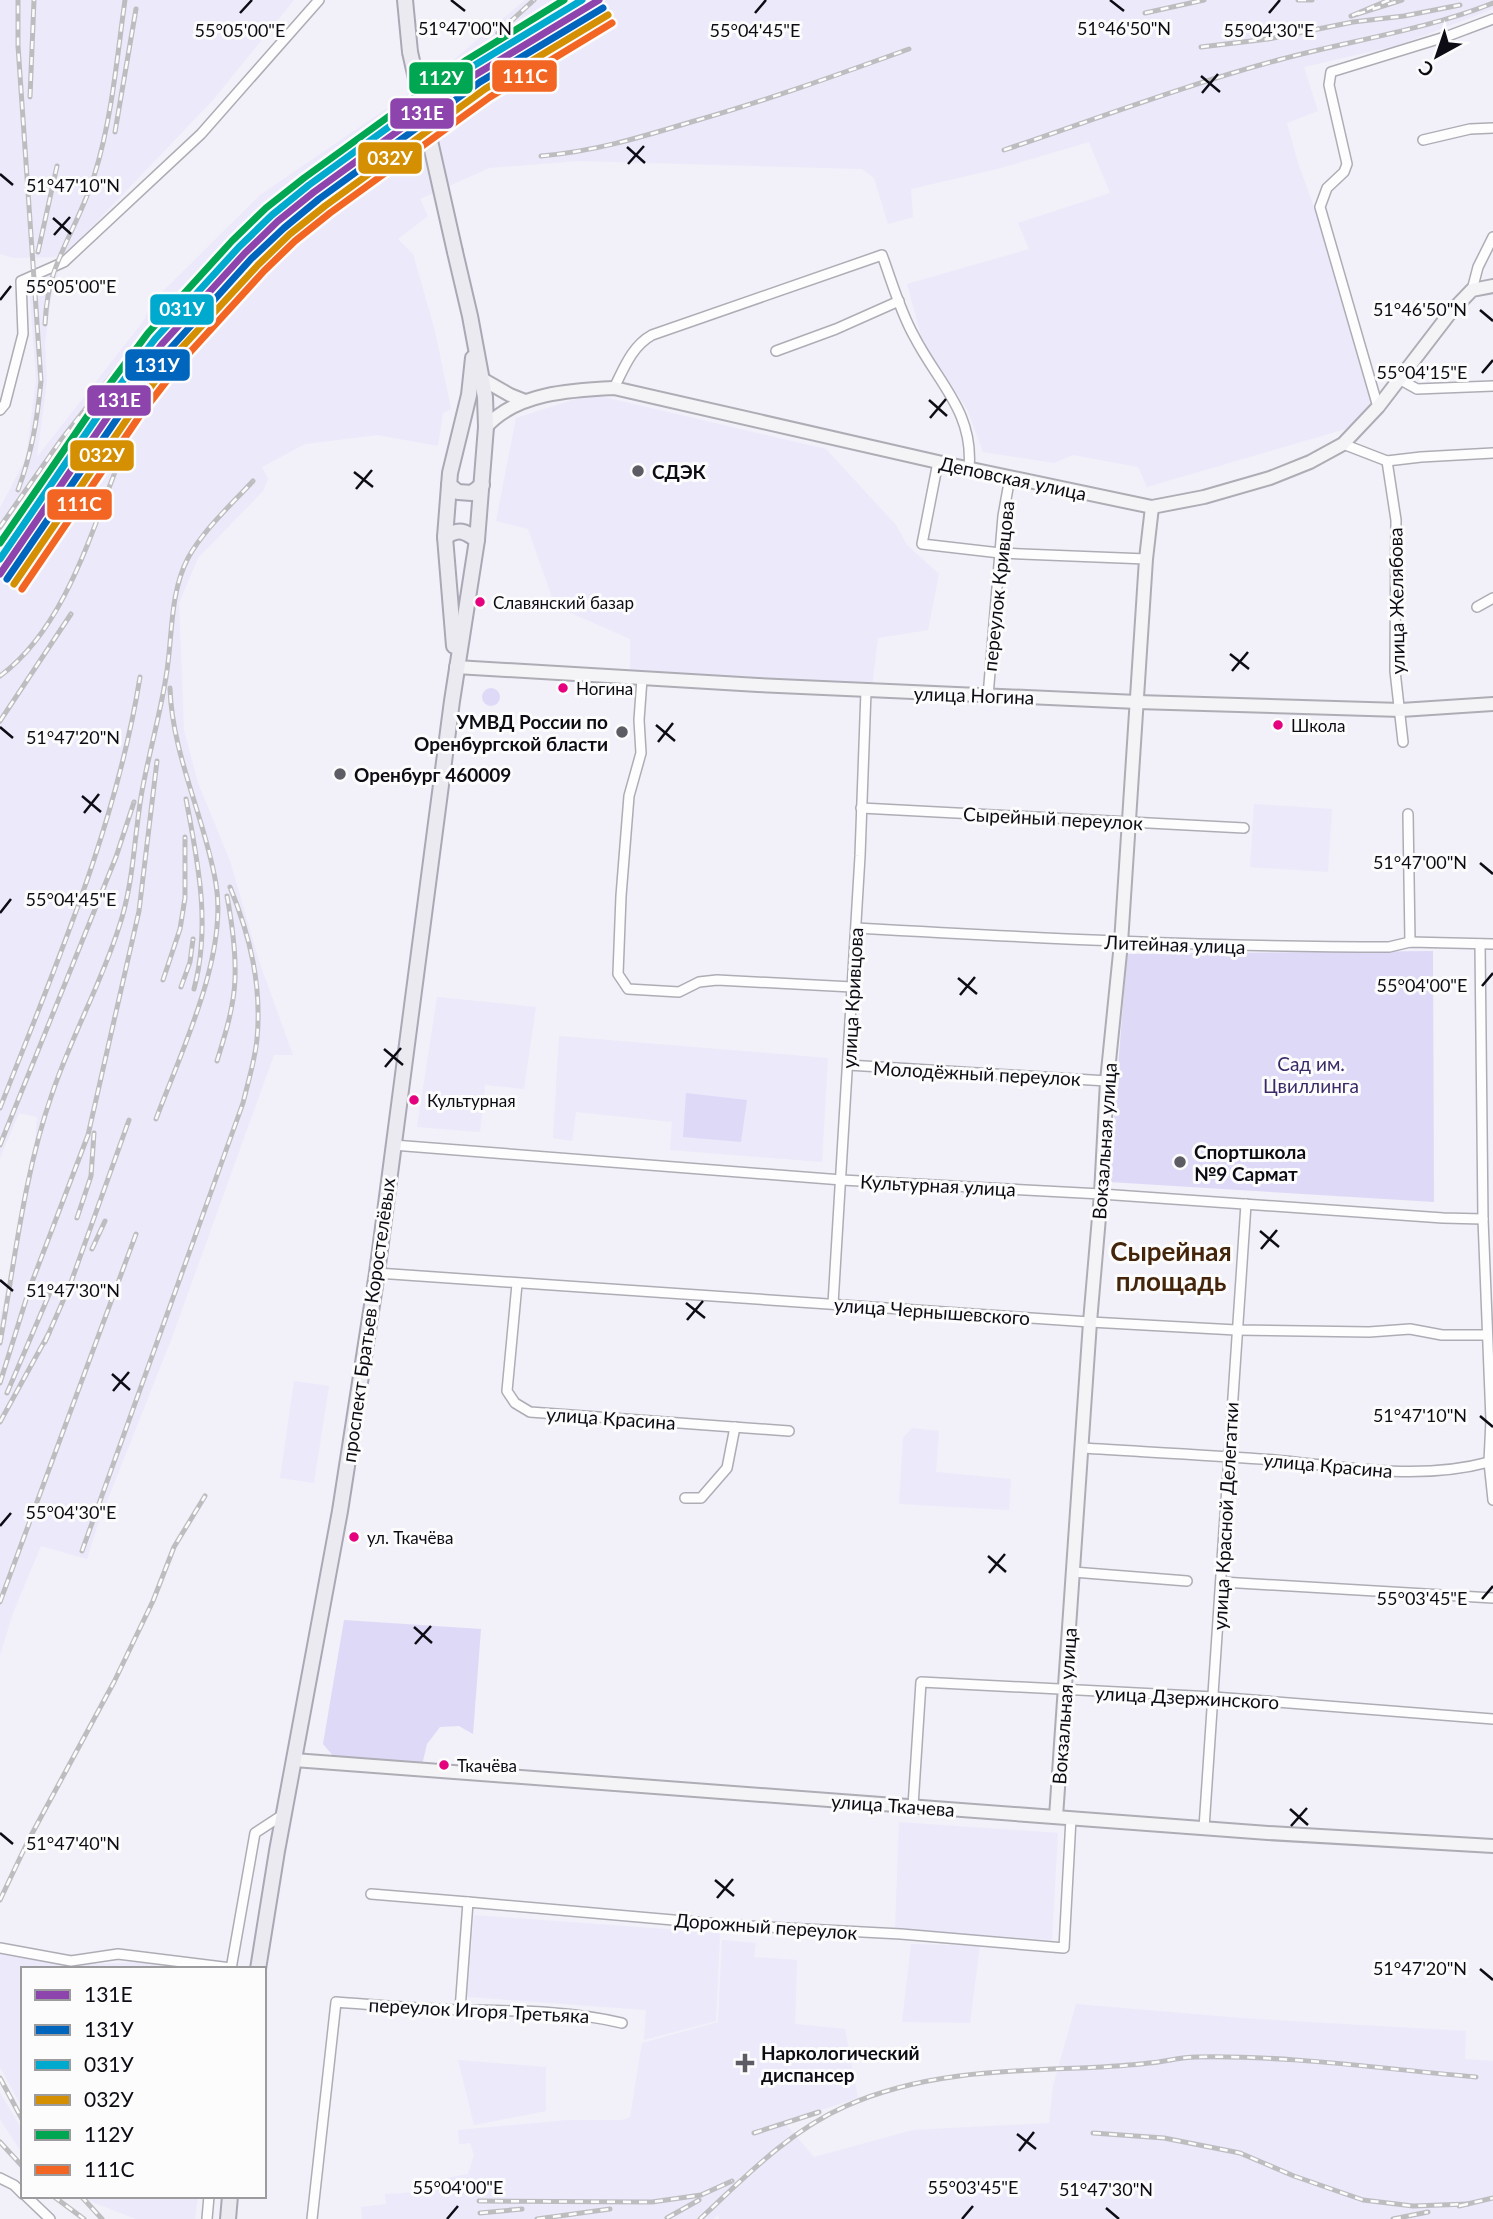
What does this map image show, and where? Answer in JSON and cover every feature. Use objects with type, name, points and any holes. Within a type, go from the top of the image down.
[{"type":"main road","name":"проспект Братьев Коростелёвых","points":[[258,1967],[338,1524],[377,1273],[456,667],[477,540],[482,485],[486,427],[482,379],[410,52],[405,0]]},
{"type":"main road","name":"проспект Братьев Коростелёвых","points":[[456,667],[445,537],[449,485],[469,395],[475,346]]},
{"type":"main road","points":[[449,485],[458,492],[471,493],[482,485]]},
{"type":"main road","points":[[445,537],[455,530],[467,532],[477,540]]},
{"type":"main road","points":[[228,2219],[230,2198]]},
{"type":"street","points":[[0,410],[5,404],[23,334],[21,281],[64,261],[201,134],[319,0]]},
{"type":"street","points":[[1378,407],[1320,207],[1327,188],[1344,172],[1347,164],[1329,85],[1331,72],[1448,36],[1493,19]]},
{"type":"street","points":[[1423,140],[1470,129],[1493,128]]},
{"type":"street","points":[[1493,237],[1478,267],[1472,290],[1493,286]]},
{"type":"street","points":[[614,388],[630,356],[641,341],[652,335],[882,255],[914,337],[937,372],[965,424],[971,450],[969,468]]},
{"type":"street","name":"Деповская улица","points":[[486,427],[505,410],[525,401],[588,389],[614,388],[938,462],[1152,507],[1204,497],[1270,478],[1310,462],[1343,444],[1378,407],[1450,313],[1472,290]]},
{"type":"street","points":[[776,351],[836,329],[899,300]]},
{"type":"street","points":[[482,379],[525,401]]},
{"type":"street","points":[[1399,379],[1418,389],[1493,386]]},
{"type":"street","points":[[1343,444],[1387,461],[1493,453]]},
{"type":"street","name":"улица Желябова","points":[[1387,461],[1396,520],[1395,671],[1403,742]]},
{"type":"street","points":[[938,462],[922,544],[1000,552],[1146,559]]},
{"type":"street","name":"переулок Кривцова","points":[[988,696],[1003,516],[1010,477]]},
{"type":"street","name":"Вокзальная улица","points":[[1056,1817],[1107,1081],[1121,943],[1146,559],[1152,507]]},
{"type":"street","points":[[1477,607],[1493,598]]},
{"type":"street","name":"улица Ногина","points":[[456,667],[866,691],[1136,702],[1401,710],[1493,704]]},
{"type":"street","points":[[642,679],[639,720],[641,753],[629,796],[621,896],[618,974],[628,989],[679,992],[699,982],[717,980],[852,987]]},
{"type":"street","name":"улица Кривцова","points":[[833,1304],[856,928],[866,691]]},
{"type":"street","name":"Сырейный переулок","points":[[861,808],[1244,828]]},
{"type":"street","points":[[1408,814],[1410,942]]},
{"type":"street","name":"Литейная улица","points":[[856,928],[1121,943],[1389,947],[1410,942],[1493,944]]},
{"type":"street","points":[[1480,944],[1483,1219],[1492,1420],[1489,1462],[1493,1500]]},
{"type":"street","name":"Молодёжный переулок","points":[[848,1066],[1107,1081]]},
{"type":"street","name":"Культурная улица","points":[[393,1145],[842,1180],[1483,1219]]},
{"type":"street","name":"улица Красной Делегатки","points":[[1204,1828],[1246,1204]]},
{"type":"street","name":"улица Чернышевского","points":[[377,1273],[1090,1322],[1236,1330],[1369,1332],[1410,1329],[1442,1335],[1487,1335]]},
{"type":"street","name":"улица Красина","points":[[517,1284],[507,1391],[515,1404],[530,1412],[789,1431]]},
{"type":"street","points":[[685,1498],[701,1498],[727,1468],[735,1427]]},
{"type":"street","name":"улица Красина","points":[[1082,1448],[1228,1456],[1398,1471],[1442,1472],[1489,1462]]},
{"type":"street","points":[[1073,1572],[1187,1581]]},
{"type":"street","points":[[1222,1582],[1493,1598]]},
{"type":"street","name":"улица Дзержинского","points":[[913,1806],[920,1682],[1213,1697],[1493,1719]]},
{"type":"street","name":"улица Ткачева","points":[[294,1760],[1204,1828],[1493,1846]]},
{"type":"street","points":[[231,1967],[255,1833],[284,1814]]},
{"type":"street","name":"Дорожный переулок","points":[[371,1894],[730,1925],[901,1934],[1064,1948],[1071,1818]]},
{"type":"street","points":[[460,2010],[468,1902]]},
{"type":"street","points":[[0,1948],[71,1961],[127,1954],[224,1967]]},
{"type":"street","name":"переулок Игоря Третьяка","points":[[312,2219],[336,2002],[460,2010],[556,2012],[622,2023]]},
{"type":"street","points":[[0,2178],[21,2192]]},
{"type":"street","points":[[27,2198],[50,2219]]},
{"type":"street","points":[[206,2219],[209,2198]]},
{"type":"shaded area","points":[[0,0],[294,0],[213,100],[63,257],[14,258],[0,254]]},
{"type":"shaded area","points":[[525,0],[1493,0],[1493,9],[1399,45],[1304,67],[1318,111],[1287,123],[1298,163],[1338,273],[1372,400],[1356,426],[1147,487],[1138,467],[1073,455],[1054,463],[983,452],[967,409],[923,343],[907,284],[1029,249],[1018,223],[1110,193],[1089,142],[1001,168],[911,189],[913,217],[888,224],[874,178],[862,169],[579,161],[489,168],[420,199],[428,216],[398,239],[413,254],[435,331],[451,409],[443,413],[438,446],[377,435],[305,444],[262,467],[268,479],[263,491],[198,558],[179,603],[184,731],[198,783],[230,861],[259,961],[293,1055],[274,1055],[171,1340],[98,1524],[87,1559],[41,1546],[13,1613],[0,1655],[0,1320],[35,1143],[37,1117],[19,1113],[0,1158],[0,508],[26,458],[36,381],[28,271],[60,265],[51,298],[45,344],[47,381],[37,457],[144,320],[151,303],[260,195],[433,77]]},
{"type":"shaded area","points":[[591,394],[826,449],[896,525],[907,545],[939,574],[928,630],[878,638],[872,687],[630,670],[630,639],[555,606],[528,529],[496,521],[516,418]]},
{"type":"shaded area","points":[[1254,804],[1332,809],[1328,872],[1250,867]]},
{"type":"shaded area","points":[[437,997],[536,1007],[524,1089],[485,1085],[480,1132],[417,1127]]},
{"type":"shaded area","points":[[559,1036],[828,1058],[822,1162],[670,1150],[672,1122],[576,1112],[572,1141],[553,1138]]},
{"type":"shaded area","points":[[294,1381],[329,1386],[314,1483],[280,1478]]},
{"type":"shaded area","points":[[912,1428],[939,1431],[936,1472],[1011,1479],[1009,1510],[899,1504],[903,1438]]},
{"type":"shaded area","points":[[899,1822],[1058,1833],[1052,1940],[895,1929]]},
{"type":"shaded area","points":[[474,1915],[720,1933],[716,2021],[644,2040],[646,2010],[467,1997]]},
{"type":"shaded area","points":[[722,1940],[756,1943],[754,1957],[797,1960],[795,2024],[845,2029],[858,2098],[784,2122],[814,2157],[913,2130],[1049,2123],[1053,2086],[1076,2004],[1241,2018],[1466,2031],[1465,2059],[1493,2061],[1493,2219],[719,2219],[718,2215],[713,2219],[362,2219],[361,2207],[386,2204],[385,2194],[418,2192],[418,2183],[468,2174],[474,2155],[470,2143],[459,2144],[458,2130],[568,2120],[622,2120],[630,2117],[642,2043],[718,2022]]},
{"type":"shaded area","points":[[911,1944],[980,1946],[970,2023],[902,2022]]},
{"type":"shaded area","points":[[0,1954],[73,1965],[141,1962],[167,1967],[21,1967],[21,2105],[0,2067]]},
{"type":"shaded area","points":[[458,2060],[546,2067],[546,2111],[474,2125]]},
{"type":"shaded area","points":[[0,2093],[21,2128],[21,2152],[0,2119]]},
{"type":"shaded area","points":[[86,2198],[198,2198],[195,2219],[136,2219]]},
{"type":"green space","points":[[491,688],[497,691],[500,697],[497,703],[491,706],[485,703],[482,697],[485,691]]},
{"type":"green space","name":"Сад им. Цвиллинга","points":[[1433,951],[1434,1202],[1109,1182],[1127,954]]},
{"type":"green space","points":[[686,1093],[747,1100],[741,1142],[683,1137]]},
{"type":"green space","points":[[344,1620],[481,1629],[473,1734],[459,1726],[440,1727],[427,1744],[422,1765],[335,1758],[323,1744]]},
{"type":"railway","points":[[18,0],[18,46],[41,381],[33,436],[18,490]]},
{"type":"railway","points":[[30,97],[34,0]]},
{"type":"railway","points":[[45,324],[54,272],[86,198],[101,152],[125,0]]},
{"type":"railway","points":[[498,33],[534,0]]},
{"type":"railway","points":[[0,527],[61,440],[112,375],[200,271],[240,232],[311,172],[480,52],[521,26],[571,0]]},
{"type":"railway","points":[[1145,13],[1204,0]]},
{"type":"railway","points":[[1298,0],[1312,0]]},
{"type":"railway","points":[[1389,0],[1351,16],[1402,0]]},
{"type":"railway","points":[[1004,150],[1247,69],[1415,28],[1493,3]]},
{"type":"railway","points":[[1201,47],[1268,39],[1460,5]]},
{"type":"railway","points":[[115,132],[136,9]]},
{"type":"railway","points":[[541,156],[599,147],[719,114],[909,49]]},
{"type":"railway","points":[[38,252],[57,166]]},
{"type":"railway","points":[[0,676],[25,653],[65,595],[132,430],[152,395],[190,340]]},
{"type":"railway","points":[[0,1343],[21,1217],[42,1124],[60,1073],[104,969],[124,910],[142,791],[166,677],[172,616],[182,572],[188,558],[210,527],[253,481]]},
{"type":"railway","points":[[0,721],[71,614]]},
{"type":"railway","points":[[0,1108],[82,896],[100,842],[116,788],[140,677]]},
{"type":"railway","points":[[156,1119],[200,1003],[215,942],[218,912],[211,859],[176,738],[170,688]]},
{"type":"railway","points":[[0,1383],[29,1290],[88,1135],[139,911],[157,761]]},
{"type":"railway","points":[[186,799],[201,894],[202,941],[194,989]]},
{"type":"railway","points":[[0,1145],[116,857],[134,802]]},
{"type":"railway","points":[[163,980],[180,929],[185,898],[185,837]]},
{"type":"railway","points":[[82,1551],[243,1103],[253,1063],[258,1019],[256,980],[249,942],[230,887]]},
{"type":"railway","points":[[217,1061],[231,1010],[235,979],[227,896]]},
{"type":"railway","points":[[181,987],[190,962],[193,939]]},
{"type":"railway","points":[[45,1342],[70,1285],[129,1120]]},
{"type":"railway","points":[[77,1218],[91,1176],[94,1133]]},
{"type":"railway","points":[[92,1249],[105,1221]]},
{"type":"railway","points":[[0,1602],[136,1234]]},
{"type":"railway","points":[[7,1393],[51,1290]]},
{"type":"railway","points":[[0,1422],[49,1333]]},
{"type":"railway","points":[[0,1900],[28,1841],[114,1682],[153,1601],[174,1547],[205,1496]]},
{"type":"railway","points":[[700,2219],[768,2156],[805,2128],[825,2116],[874,2095],[931,2080],[990,2073],[1123,2066],[1196,2057],[1301,2060],[1476,2077]]},
{"type":"railway","points":[[0,2078],[21,2117]]},
{"type":"railway","points":[[754,2133],[819,2112]]},
{"type":"railway","points":[[1093,2133],[1164,2138],[1240,2153],[1294,2176],[1363,2200],[1413,2206],[1468,2204]]},
{"type":"railway","points":[[0,2142],[21,2165]]},
{"type":"railway","points":[[479,2201],[652,2202],[701,2195],[732,2181]]},
{"type":"railway","points":[[56,2198],[84,2219]]},
{"type":"railway","points":[[83,2198],[102,2219]]},
{"type":"railway","points":[[1459,2206],[1493,2198]]},
{"type":"railway","points":[[667,2218],[699,2200]]},
{"type":"railway","points":[[480,2213],[522,2209]]},
{"type":"railway","points":[[537,2219],[610,2209]]},
{"type":"railway","points":[[1393,2219],[1428,2212]]},
{"type":"transit line","name":"112У","points":[[0,543],[148,333],[266,208],[465,61],[564,0]]},
{"type":"transit line","name":"031У","points":[[0,559],[113,394],[155,339],[272,215],[470,68],[582,0]]},
{"type":"transit line","name":"131Е","points":[[0,574],[120,399],[162,344],[278,221],[475,75],[599,0]]},
{"type":"transit line","name":"131У","points":[[7,579],[127,404],[169,350],[251,259],[319,199],[480,82],[603,8]]},
{"type":"transit line","name":"032У","points":[[14,584],[134,409],[175,355],[290,234],[485,89],[608,15]]},
{"type":"transit line","name":"111С","points":[[22,589],[141,414],[182,361],[295,241],[490,97],[612,23]]},
{"type":"place","name":"СДЭК","points":[[638,471]]},
{"type":"place","name":"Славянский базар","points":[[480,602]]},
{"type":"place","name":"Ногина","points":[[563,688]]},
{"type":"place","name":"Школа","points":[[1278,725]]},
{"type":"place","name":"УМВД России по Оренбургской бласти","points":[[622,732]]},
{"type":"place","name":"Оренбург 460009","points":[[340,774]]},
{"type":"place","name":"Культурная","points":[[414,1100]]},
{"type":"place","name":"Спортшкола №9 Сармат","points":[[1180,1162]]},
{"type":"place","name":"ул. Ткачёва","points":[[354,1537]]},
{"type":"place","name":"Ткачёва","points":[[444,1765]]},
{"type":"place","name":"Наркологический диспансер","points":[[745,2063]]},
{"type":"district","name":"Сырейная площадь","points":[[1171,1266]]}]
